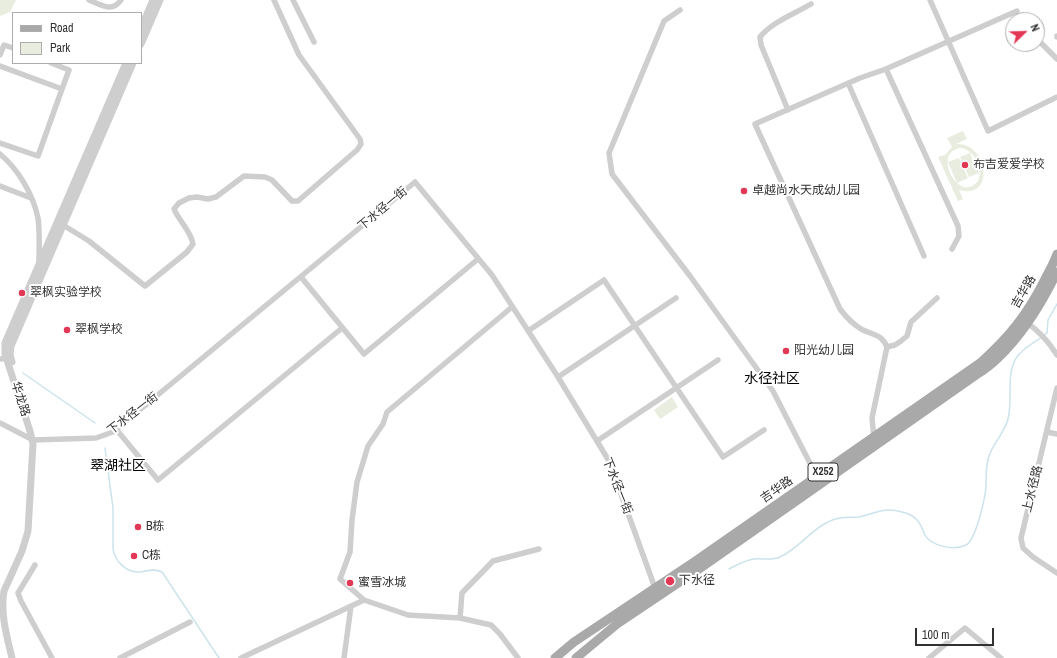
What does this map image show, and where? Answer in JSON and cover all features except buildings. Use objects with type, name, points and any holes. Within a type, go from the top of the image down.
[{"type":"main road","name":"吉华路","points":[[1028,323],[1036,298],[1057,254]]},
{"type":"main road","name":"吉华路","points":[[576,658],[617,624],[702,567],[980,363],[1028,323],[1051,285],[1057,272]]},
{"type":"main road","name":"吉华路","points":[[555,658],[574,642],[817,477],[874,442]]},
{"type":"street","points":[[90,0],[109,8],[117,5],[121,0]]},
{"type":"street","points":[[142,26],[153,0]]},
{"type":"street","points":[[142,42],[160,0]]},
{"type":"street","points":[[62,225],[89,241],[145,286],[188,252],[193,244],[192,237],[174,209],[179,202],[189,198],[197,197],[208,199],[216,197],[244,176],[265,177],[272,180],[292,201],[298,201],[357,150],[361,144],[360,138],[299,55],[274,0]]},
{"type":"street","points":[[293,0],[314,42]]},
{"type":"street","points":[[930,0],[988,131],[1057,96]]},
{"type":"street","points":[[788,110],[761,45],[760,37],[773,26],[811,4]]},
{"type":"street","points":[[680,10],[664,22],[609,153],[612,174],[690,276],[773,391],[817,477]]},
{"type":"street","points":[[874,442],[872,418],[887,347],[882,338],[862,330],[845,316],[840,309],[755,124],[848,83],[886,69],[1017,11]]},
{"type":"street","points":[[0,55],[4,45],[12,48]]},
{"type":"street","points":[[1045,47],[1057,59]]},
{"type":"street","points":[[0,142],[38,156],[69,70],[54,64]]},
{"type":"street","name":"华龙路","points":[[16,658],[7,614],[7,599],[26,553],[31,533],[38,450],[6,359],[4,350],[5,343],[126,64]]},
{"type":"street","name":"华龙路","points":[[6,359],[62,225],[133,64]]},
{"type":"street","points":[[0,66],[62,89]]},
{"type":"street","points":[[886,69],[958,226],[959,236],[952,249]]},
{"type":"street","points":[[848,83],[924,256]]},
{"type":"street","points":[[0,154],[15,170],[26,187],[38,218],[40,278]]},
{"type":"street","name":"下水径一街","points":[[0,423],[35,440],[96,438],[105,436],[116,429],[415,182],[492,275],[558,377],[609,461],[655,588]]},
{"type":"street","points":[[0,186],[31,198]]},
{"type":"street","points":[[300,277],[364,354],[478,259]]},
{"type":"street","points":[[528,331],[604,280],[723,457],[764,430]]},
{"type":"street","points":[[558,377],[676,298]]},
{"type":"street","points":[[887,347],[895,345],[907,336],[911,322],[937,298]]},
{"type":"street","points":[[512,307],[387,412],[384,424],[368,446],[358,482],[352,520],[350,552],[340,579],[364,600],[408,614],[460,618],[491,625],[500,634],[518,658]]},
{"type":"street","points":[[1028,323],[1051,346],[1057,355]]},
{"type":"street","points":[[116,429],[158,480],[342,328]]},
{"type":"street","points":[[1051,346],[1057,343]]},
{"type":"street","points":[[597,441],[718,360]]},
{"type":"street","name":"上水径路","points":[[1057,388],[1021,538],[1023,548],[1033,557],[1057,573]]},
{"type":"street","points":[[1047,432],[1057,434]]},
{"type":"street","name":"华龙路","points":[[12,658],[4,624],[2,598],[22,551],[28,531],[33,450],[35,440]]},
{"type":"street","points":[[460,618],[462,593],[493,561],[539,550]]},
{"type":"street","points":[[35,565],[18,593],[21,602],[52,658]]},
{"type":"street","points":[[241,658],[364,600]]},
{"type":"street","points":[[344,658],[351,606]]},
{"type":"street","points":[[120,658],[190,622]]},
{"type":"street","points":[[929,658],[965,628],[1001,658]]},
{"type":"green space","points":[[0,0],[16,0],[10,12],[0,16]]},
{"type":"green space","points":[[963,131],[967,139],[956,144],[967,146],[975,151],[981,160],[983,170],[983,179],[979,187],[971,191],[959,190],[963,199],[958,201],[938,157],[945,155],[952,147],[947,138]],"holes":[[[960,148],[970,152],[976,160],[980,171],[978,181],[971,187],[964,187],[957,182],[951,175],[948,167],[948,159],[952,152]]]},
{"type":"green space","points":[[970,153],[979,173],[969,177],[960,157]]},
{"type":"green space","points":[[959,158],[968,178],[957,183],[948,162]]},
{"type":"green space","points":[[672,397],[678,407],[660,419],[654,410]]},
{"type":"waterway","points":[[729,569],[751,560],[774,559],[780,557],[786,554],[821,526],[831,521],[840,518],[862,516],[884,510],[899,511],[914,517],[919,522],[928,539],[937,545],[955,548],[961,547],[970,542],[984,500],[988,458],[1008,419],[1012,367],[1021,352],[1047,333],[1048,320],[1057,304]]},
{"type":"waterway","points":[[23,373],[95,423]]},
{"type":"waterway","points":[[105,448],[113,508],[113,549],[116,558],[130,571],[140,572],[154,570],[162,572],[219,658]]},
{"type":"place","name":"布吉爱爱学校","points":[[965,165]]},
{"type":"place","name":"卓越尚水天成幼儿园","points":[[744,191]]},
{"type":"place","name":"翠枫实验学校","points":[[22,293]]},
{"type":"place","name":"翠枫学校","points":[[67,330]]},
{"type":"place","name":"阳光幼儿园","points":[[786,351]]},
{"type":"place","name":"B栋","points":[[138,527]]},
{"type":"place","name":"C栋","points":[[134,556]]},
{"type":"place","name":"下水径","points":[[670,581]]},
{"type":"place","name":"蜜雪冰城","points":[[350,583]]},
{"type":"district","name":"水径社区","points":[[772,379]]},
{"type":"district","name":"翠湖社区","points":[[118,466]]}]
